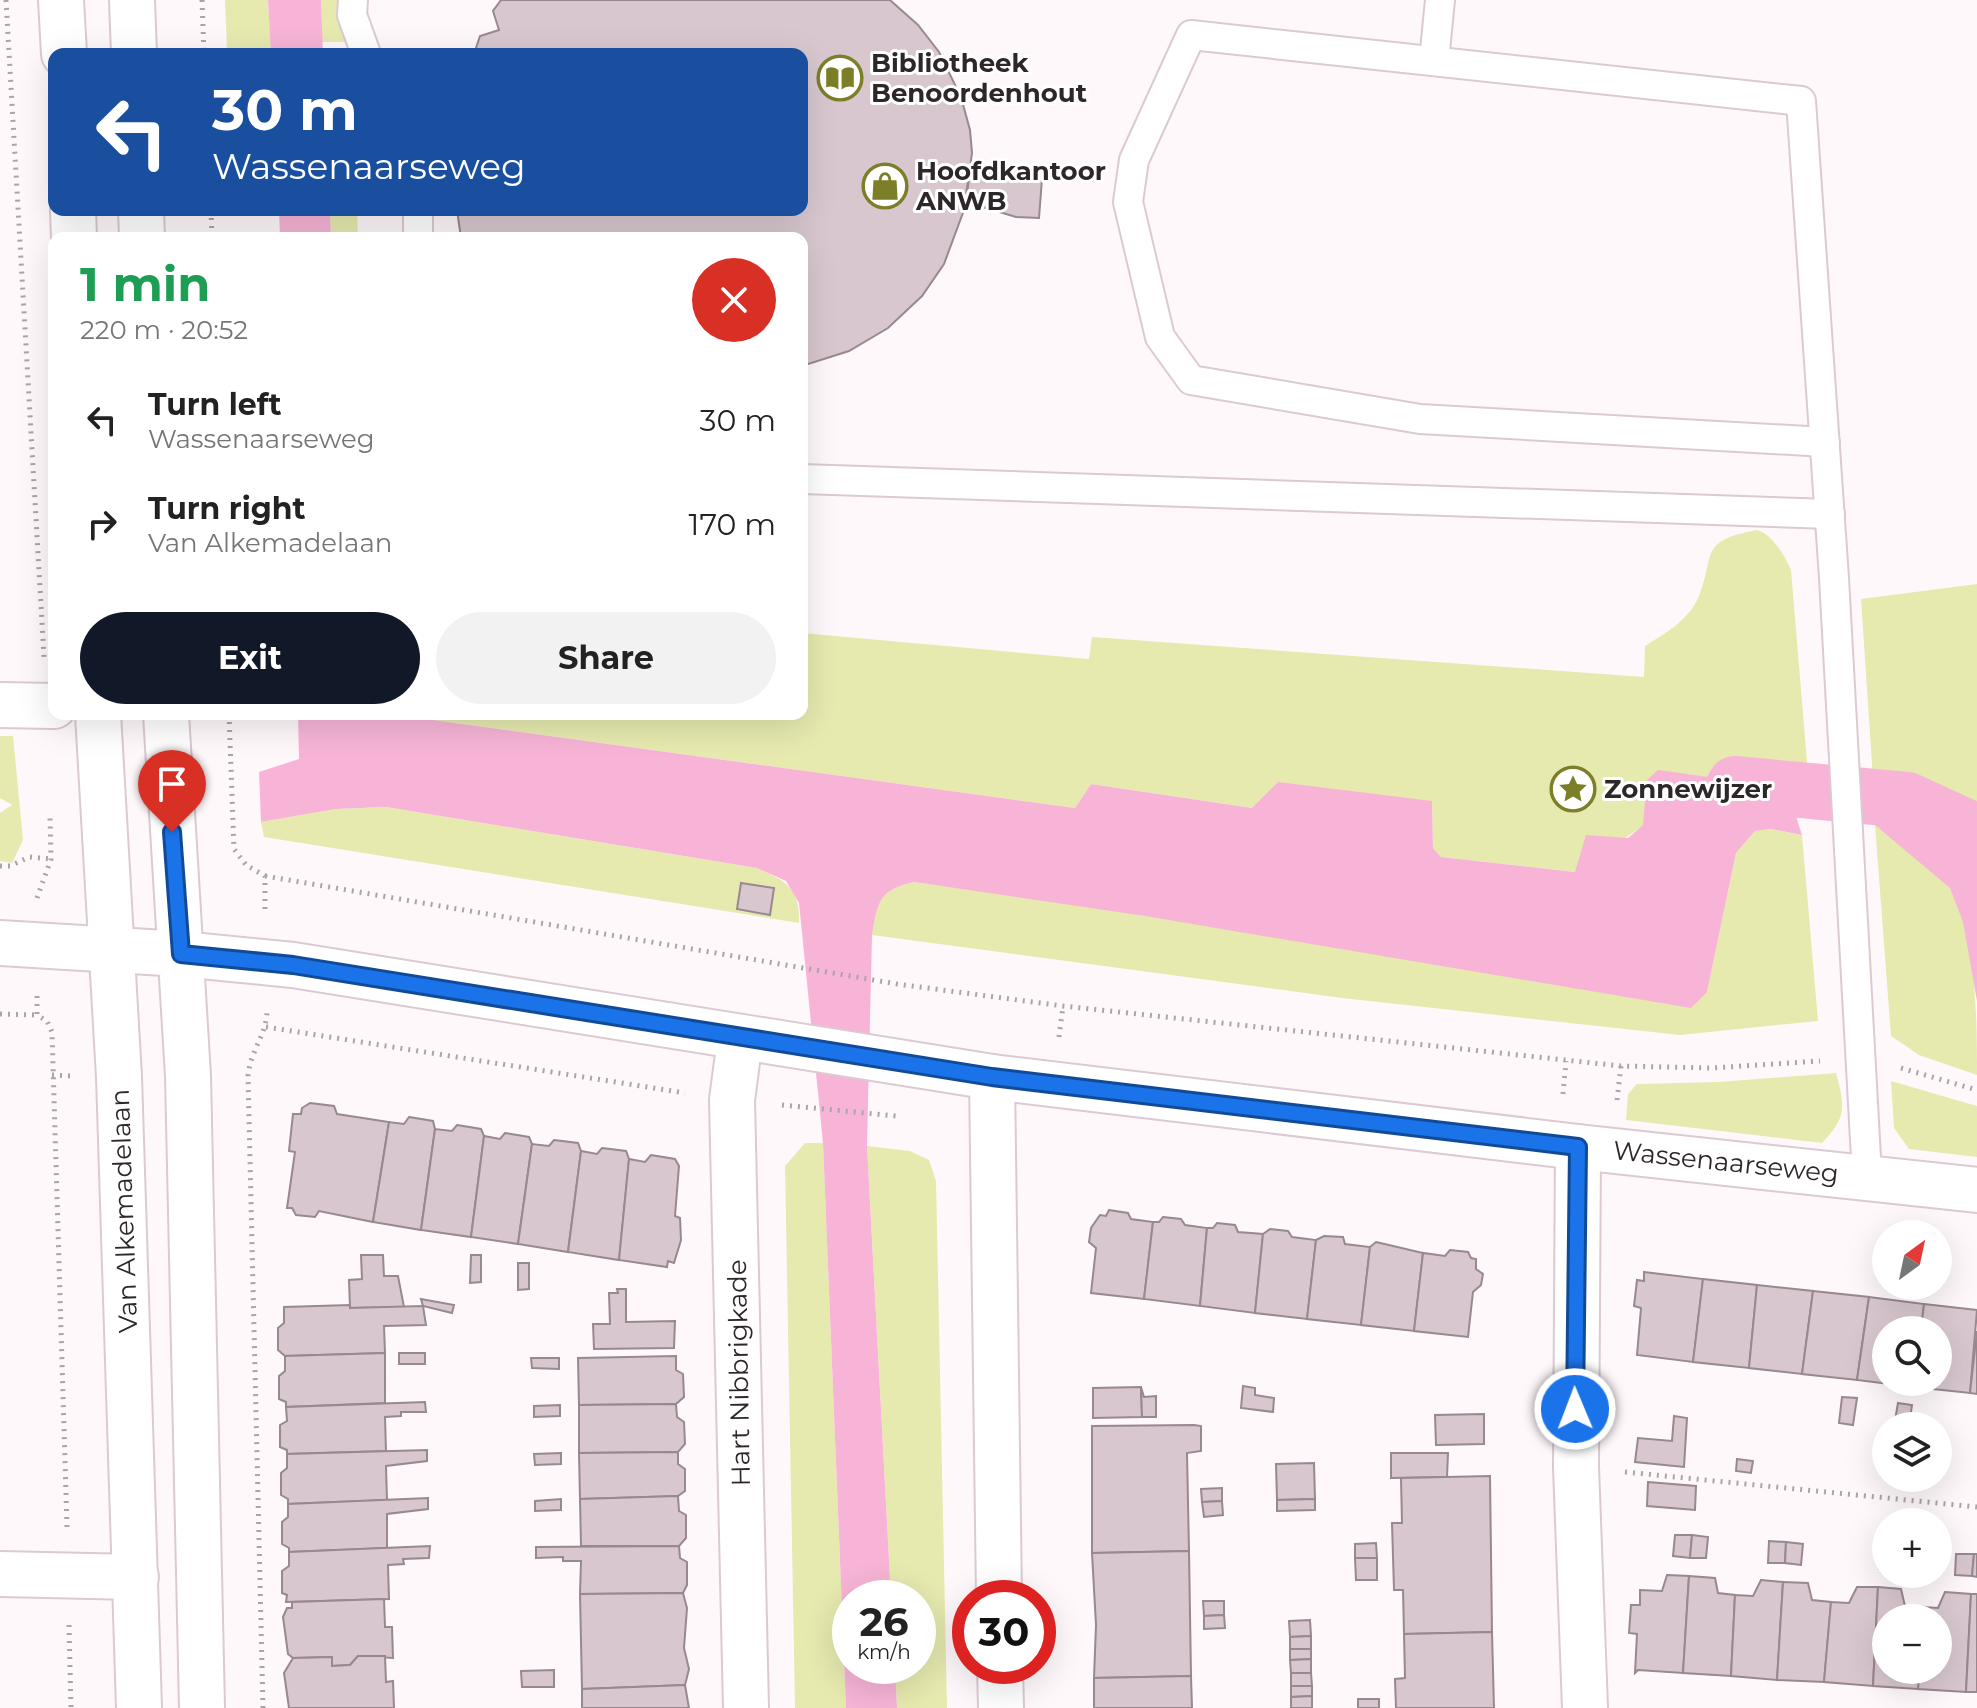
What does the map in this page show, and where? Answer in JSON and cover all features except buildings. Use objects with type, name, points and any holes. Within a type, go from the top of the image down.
[{"type":"street","points":[[61,0],[64,48]]},
{"type":"street","points":[[132,0],[134,48]]},
{"type":"street","points":[[0,705],[48,706]]},
{"type":"street","name":"Van Alkemadelaan","points":[[98,720],[119,1077],[139,1708]]},
{"type":"street","points":[[166,720],[181,954],[197,1343],[202,1708]]},
{"type":"street","name":"Wassenaarseweg","points":[[17,944],[266,961],[992,1077],[1578,1147],[1977,1190]]},
{"type":"street","name":"Hart Nibbrigkade","points":[[740,1039],[732,1100],[746,1708]]},
{"type":"street","points":[[992,1077],[999,1580]]},
{"type":"street","points":[[1578,1147],[1576,1467],[1585,1708]]},
{"type":"street","points":[[0,1574],[136,1577]]},
{"type":"street","points":[[1000,1684],[1001,1708]]},
{"type":"lane","points":[[353,0],[352,15],[364,48]]},
{"type":"lane","points":[[1434,61],[1440,0]]},
{"type":"lane","points":[[1825,442],[1420,419],[1191,380],[1160,337],[1128,202],[1134,160],[1191,35],[1801,101],[1825,442],[1830,514],[1867,1176]]},
{"type":"lane","points":[[808,479],[1830,514]]},
{"type":"path","points":[[6,0],[48,674]]},
{"type":"path","points":[[202,0],[204,48]]},
{"type":"path","points":[[229,720],[234,849],[246,865],[265,876],[764,963],[1063,1006],[1621,1066],[1712,1068],[1797,1061],[1862,1062],[1917,1071],[1977,1090]]},
{"type":"path","points":[[37,1015],[17,944],[51,859],[50,813]]},
{"type":"path","points":[[0,866],[10,866],[29,857],[51,859]]},
{"type":"path","points":[[263,1708],[248,1076],[250,1057],[266,1027],[265,876]]},
{"type":"path","points":[[0,1014],[37,1015],[47,1021],[52,1032],[71,1708]]},
{"type":"path","points":[[266,1027],[732,1100],[885,1115]]},
{"type":"path","points":[[1576,1467],[1977,1507]]},
{"type":"green space","points":[[225,0],[268,0],[271,48],[227,48]]},
{"type":"green space","points":[[321,0],[348,0],[348,42],[322,42]]},
{"type":"green space","points":[[330,216],[357,216],[358,232],[331,232]]},
{"type":"green space","points":[[1757,530],[1763,532],[1782,552],[1791,570],[1808,773],[1787,788],[1658,771],[1647,780],[1644,825],[1576,872],[1441,857],[1433,848],[1432,802],[1252,808],[1091,784],[1075,808],[433,720],[808,720],[808,634],[1089,659],[1092,637],[1644,677],[1645,646],[1676,625],[1695,605],[1712,551],[1717,544],[1738,534]]},
{"type":"green space","points":[[1977,584],[1977,805],[1874,794],[1861,599]]},
{"type":"green space","points":[[0,736],[13,736],[23,840],[12,863],[0,861],[0,813],[12,805],[0,798]]},
{"type":"green space","points":[[386,807],[757,868],[789,887],[797,901],[799,923],[264,837],[261,822],[336,809]]},
{"type":"green space","points":[[1875,825],[1944,881],[1959,906],[1966,927],[1974,978],[1977,1075],[1919,1055],[1891,1036]]},
{"type":"green space","points":[[1771,829],[1802,835],[1818,1021],[1680,1035],[1342,998],[872,935],[882,899],[894,889],[914,882],[1707,992],[1736,853],[1755,831]]},
{"type":"green space","points":[[1836,1073],[1842,1111],[1836,1126],[1822,1143],[1626,1120],[1628,1094],[1637,1084],[1719,1082]]},
{"type":"green space","points":[[1891,1081],[1977,1106],[1977,1157],[1909,1149],[1894,1128]]},
{"type":"green space","points":[[805,1143],[823,1143],[841,1580],[832,1580],[832,1684],[845,1684],[846,1708],[795,1708],[785,1166]]},
{"type":"green space","points":[[867,1146],[910,1151],[929,1160],[936,1181],[947,1708],[897,1708],[896,1684],[936,1684],[936,1580],[890,1580]]},
{"type":"shaded area","points":[[268,0],[321,0],[323,48],[271,48]]},
{"type":"shaded area","points":[[279,216],[330,216],[331,232],[280,232]]},
{"type":"shaded area","points":[[298,720],[433,720],[1075,808],[1091,784],[1252,808],[1278,782],[1432,801],[1433,848],[1441,857],[1575,872],[1586,835],[1628,838],[1643,825],[1647,780],[1658,770],[1787,788],[1802,835],[1771,829],[1755,831],[1736,853],[1707,992],[1691,1008],[1145,916],[914,882],[887,893],[879,905],[872,935],[867,1146],[890,1580],[841,1580],[823,1143],[799,903],[786,881],[757,868],[386,807],[336,809],[261,822],[259,772],[299,759]]},
{"type":"shaded area","points":[[1874,794],[1977,805],[1977,1001],[1963,922],[1950,888],[1875,825]]},
{"type":"shaded area","points":[[845,1684],[896,1684],[897,1708],[846,1708]]},
{"type":"waterway","points":[[1724,806],[1735,784],[1907,800],[1977,832]]},
{"type":"place","name":"Bibliotheek Benoordenhout","points":[[840,78]]},
{"type":"place","name":"Hoofdkantoor ANWB","points":[[885,186]]},
{"type":"place","name":"Zonnewijzer","points":[[1573,789]]},
{"type":"route","points":[[172,832],[181,954],[293,965],[992,1077],[1578,1147],[1575,1409]]}]
